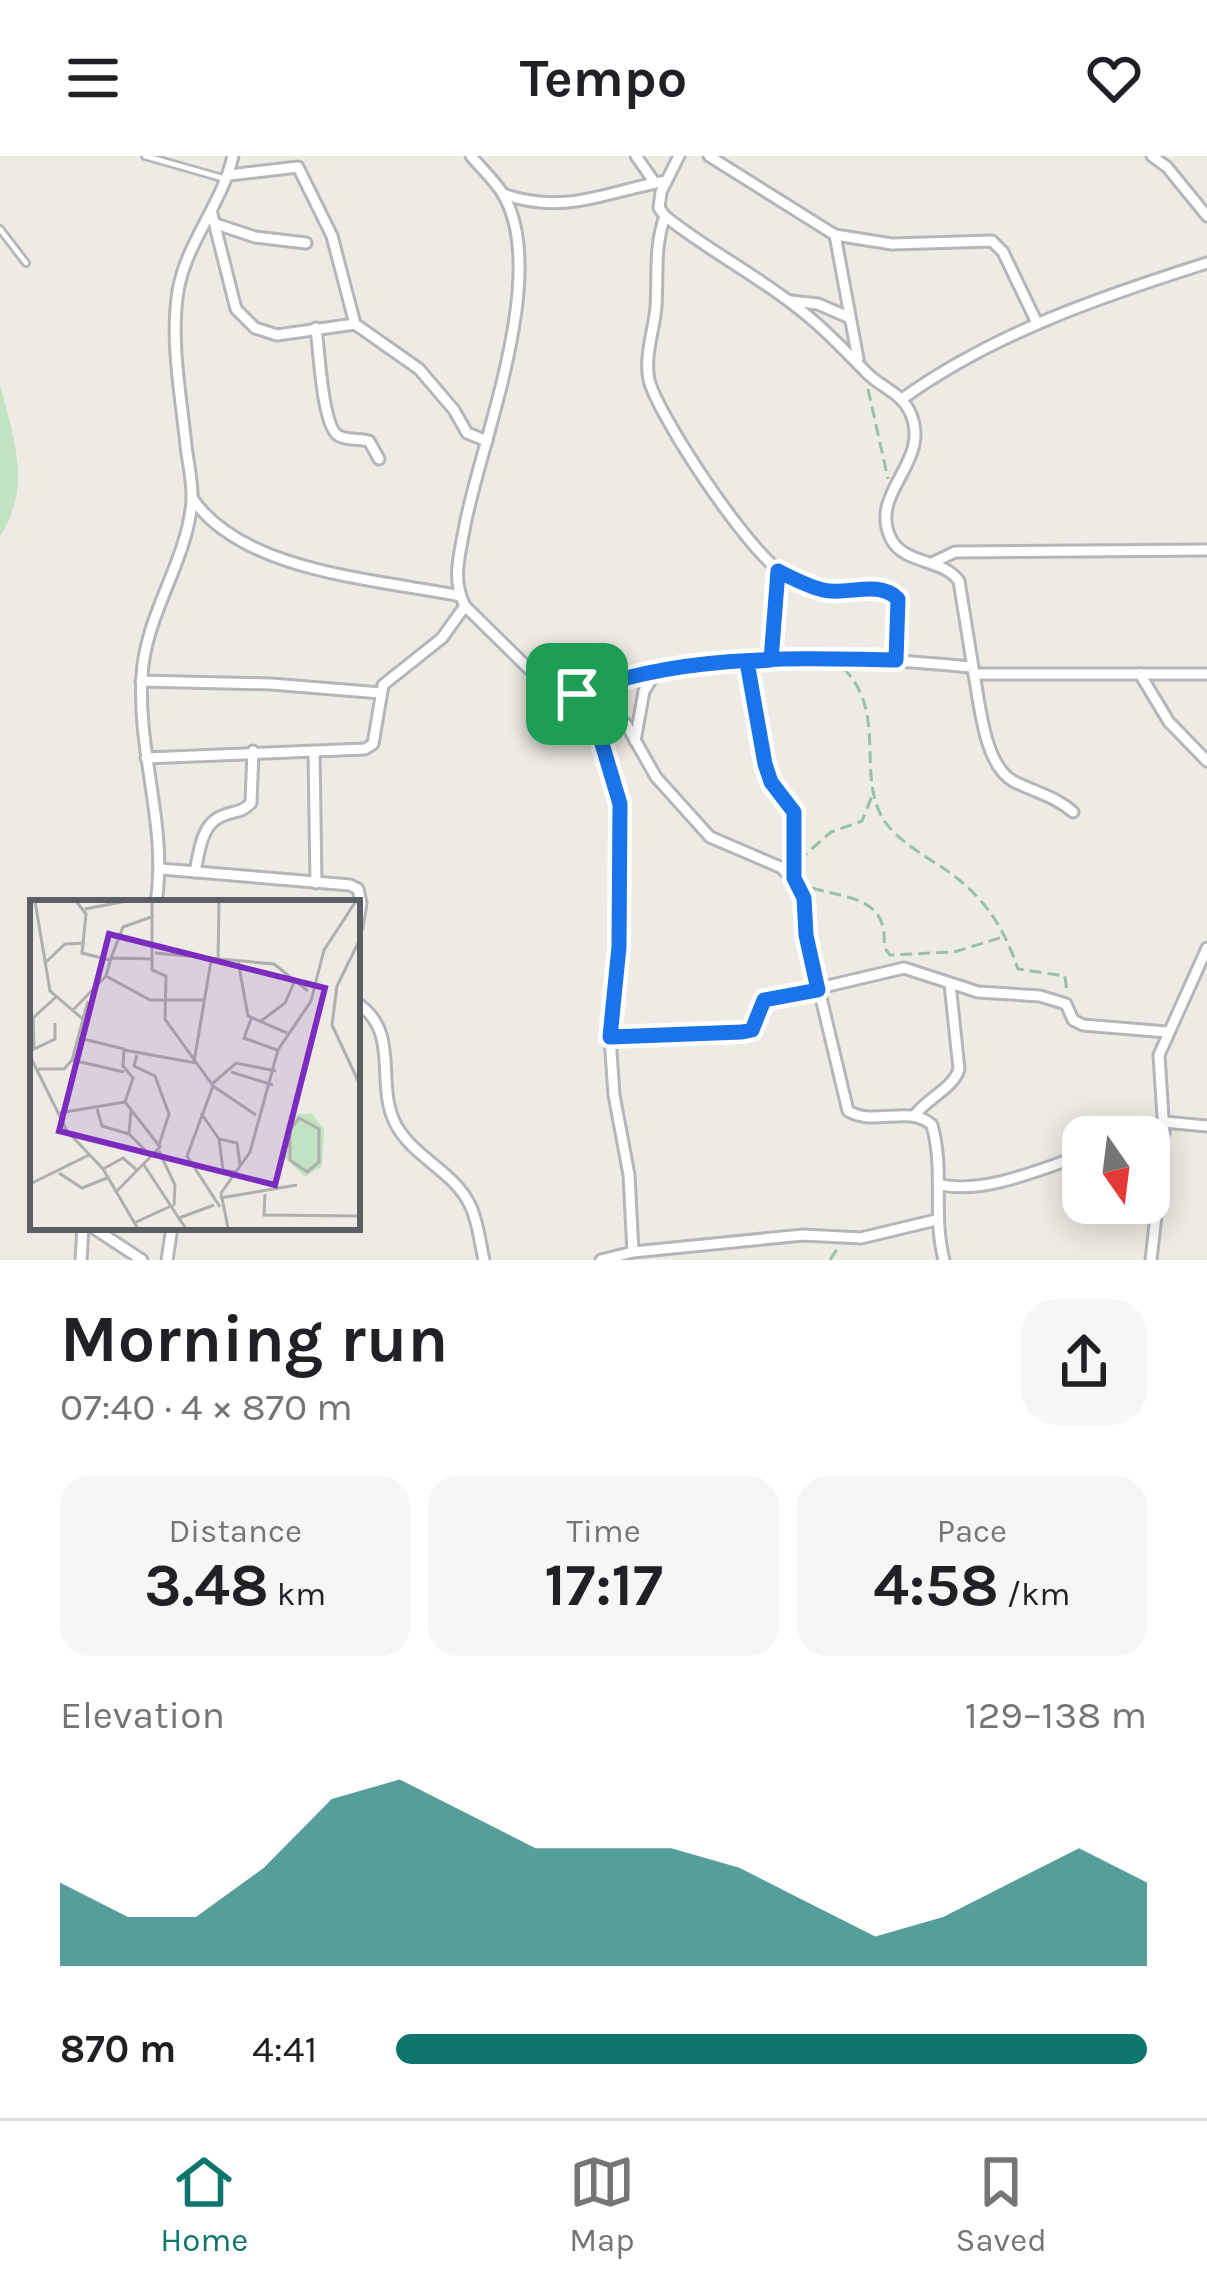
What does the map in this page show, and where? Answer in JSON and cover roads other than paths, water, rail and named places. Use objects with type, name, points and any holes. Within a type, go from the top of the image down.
[{"type":"street","points":[[156,900],[161,869],[141,737],[141,681],[156,619],[184,546],[192,498],[177,369],[177,296],[183,267],[214,219],[233,156]]},
{"type":"street","points":[[471,156],[503,194],[518,251],[505,381],[470,497],[455,578],[462,601],[530,669],[616,715],[656,777],[710,837],[780,867],[796,881],[848,1112],[875,1119],[915,1115],[932,1126],[941,1157],[936,1220],[944,1260]]},
{"type":"street","points":[[635,156],[661,182]]},
{"type":"street","points":[[680,156],[661,182],[659,208],[665,216],[790,302],[858,360]]},
{"type":"street","points":[[709,156],[836,235],[892,244],[992,242],[1003,253],[1037,322]]},
{"type":"street","points":[[1152,156],[1167,167],[1207,217]]},
{"type":"street","points":[[228,177],[298,167],[332,236],[355,324],[419,369],[467,433],[487,441]]},
{"type":"street","points":[[503,194],[564,203],[610,197],[661,182]]},
{"type":"street","points":[[665,216],[658,235],[648,358],[653,392],[713,495],[778,571],[826,591],[891,592],[900,607],[896,660]]},
{"type":"street","points":[[214,219],[255,237],[306,243]]},
{"type":"street","points":[[214,219],[236,309],[265,333],[355,324]]},
{"type":"street","points":[[836,235],[858,360],[865,372],[902,399],[917,436],[914,455],[892,492],[886,518],[889,536],[898,549],[951,571],[964,597],[972,671],[991,750],[1003,773],[1058,799],[1073,812]]},
{"type":"street","points":[[902,399],[956,362],[1037,322],[1207,263]]},
{"type":"street","points":[[790,302],[818,304],[848,317]]},
{"type":"street","points":[[316,328],[333,431],[369,441],[379,459]]},
{"type":"street","points":[[192,498],[214,523],[269,554],[462,601]]},
{"type":"street","points":[[934,562],[956,552],[1207,550]]},
{"type":"street","points":[[771,660],[778,571]]},
{"type":"street","points":[[146,758],[365,749],[373,743],[381,693],[389,677],[442,638],[462,601]]},
{"type":"street","points":[[577,694],[658,669],[771,660],[896,660],[972,671],[1207,674]]},
{"type":"street","points":[[635,741],[644,691],[658,669]]},
{"type":"street","points":[[1140,674],[1169,722],[1207,761]]},
{"type":"street","points":[[141,681],[381,693]]},
{"type":"street","points":[[589,700],[620,804],[619,947],[610,1037],[614,1095],[629,1175],[632,1252]]},
{"type":"street","points":[[195,872],[209,825],[251,803],[254,752]]},
{"type":"street","points":[[314,752],[316,884]]},
{"type":"street","points":[[161,869],[345,884],[358,890],[360,910]]},
{"type":"street","points":[[1163,1116],[1158,1072],[1167,1032],[1207,947]]},
{"type":"street","points":[[610,1037],[752,1030],[764,1000],[904,968],[978,992],[1040,996],[1066,1004],[1073,1020],[1083,1025],[1167,1032]]},
{"type":"street","points":[[915,1115],[956,1080],[959,1069],[950,984]]},
{"type":"street","points":[[360,1005],[376,1018],[382,1034],[392,1118],[408,1144],[452,1180],[472,1207],[484,1260]]},
{"type":"street","points":[[1170,1123],[1207,1126]]},
{"type":"street","points":[[941,1186],[1011,1178],[1062,1162]]},
{"type":"street","points":[[601,1260],[632,1252],[803,1234],[885,1234],[936,1220]]},
{"type":"street","points":[[1151,1260],[1155,1224]]},
{"type":"street","points":[[81,1260],[86,1230]]},
{"type":"street","points":[[92,1230],[142,1260]]},
{"type":"street","points":[[167,1260],[172,1230]]},
{"type":"lane","points":[[145,156],[228,177]]},
{"type":"lane","points":[[0,229],[26,263]]}]
